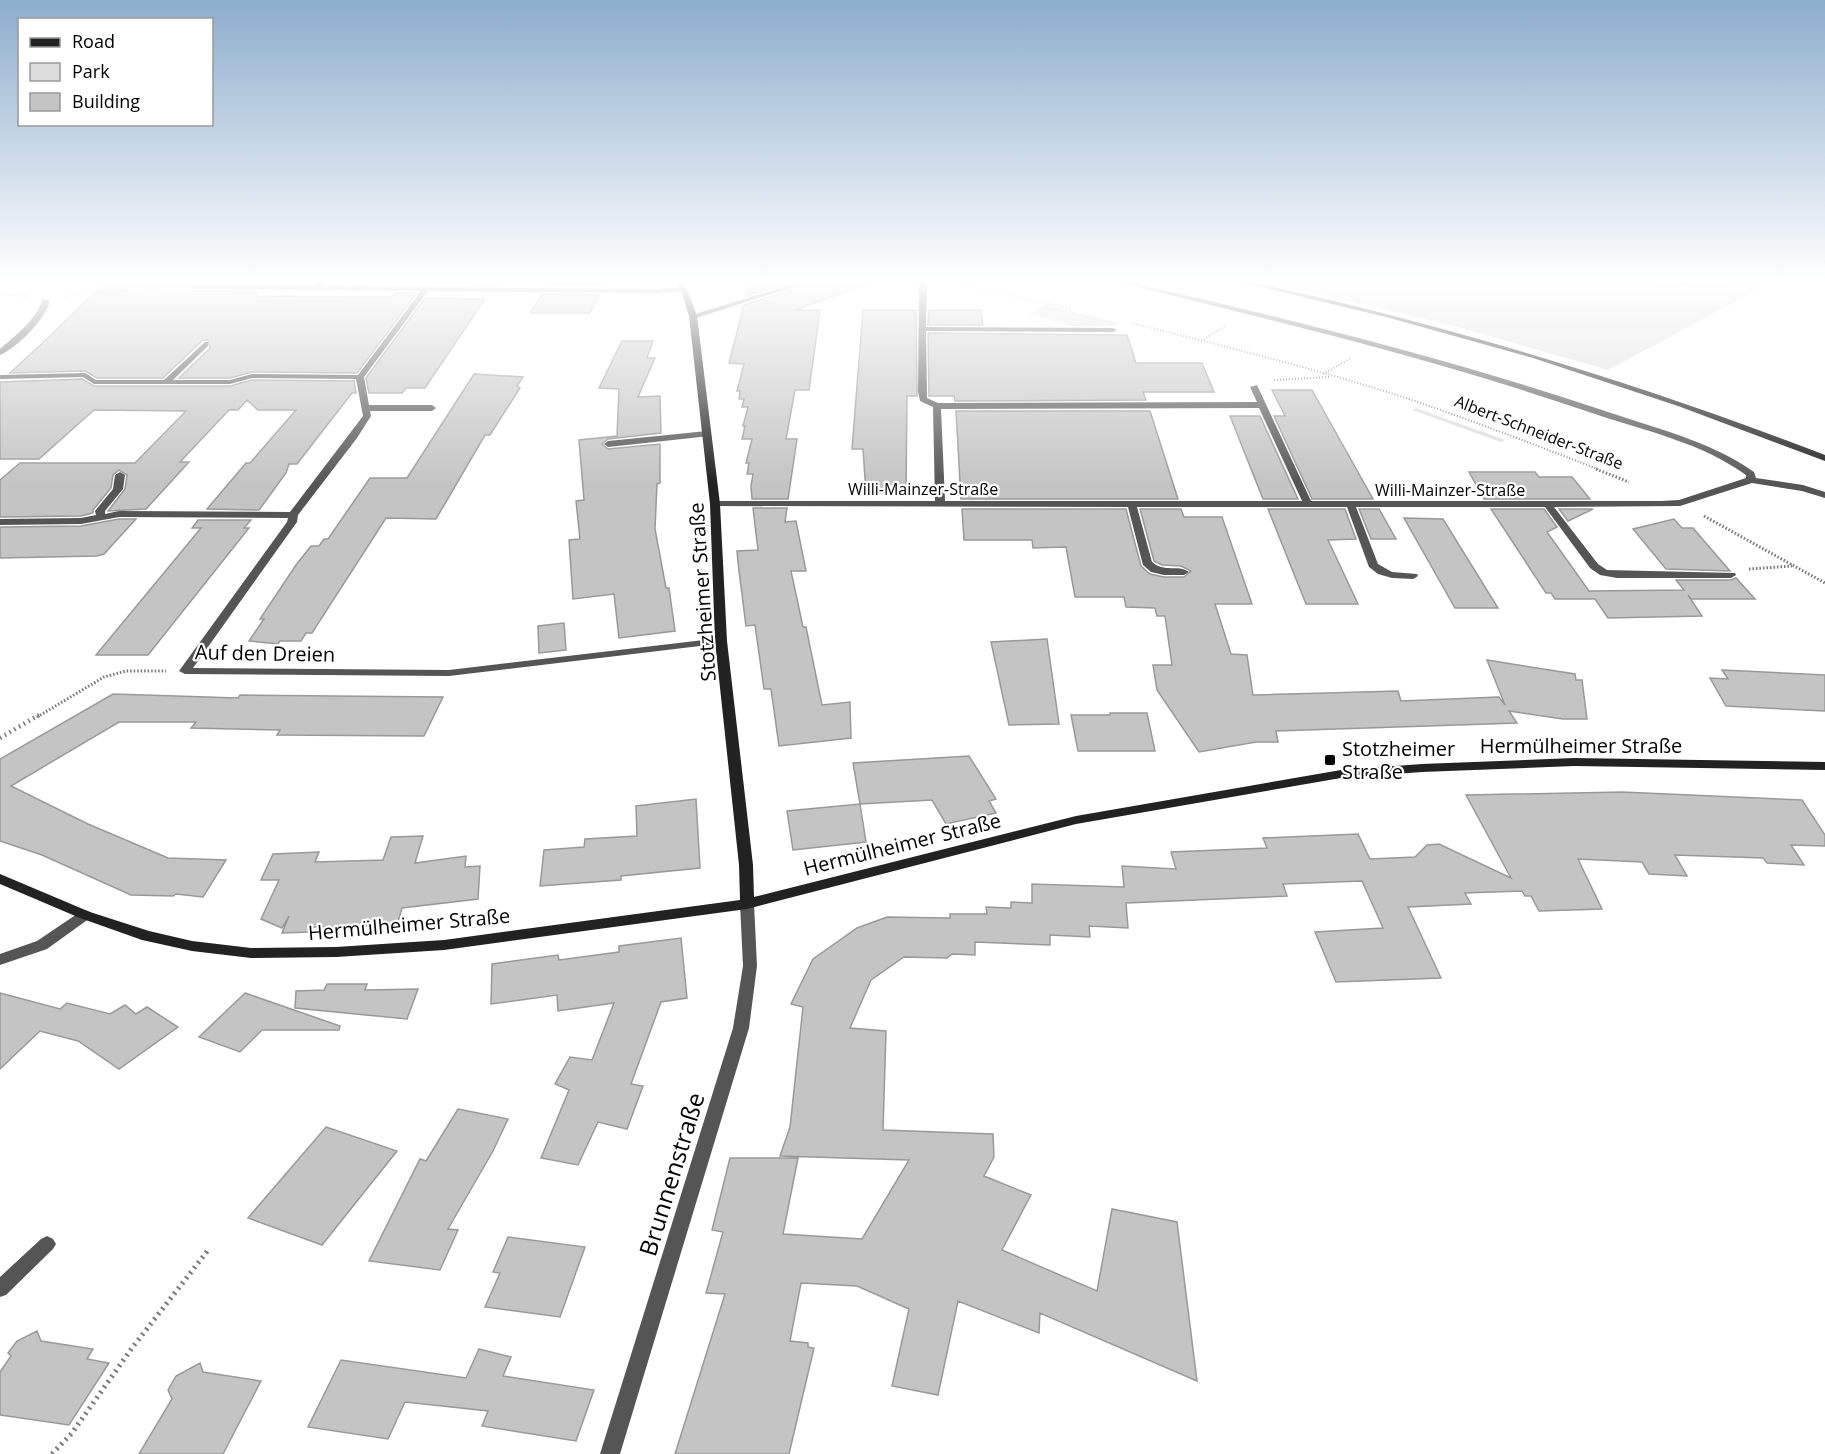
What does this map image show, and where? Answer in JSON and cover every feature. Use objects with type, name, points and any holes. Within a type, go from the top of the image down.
[{"type":"street","points":[[166,382],[201,349]]},
{"type":"street","points":[[381,349],[360,377],[367,408],[432,408]]},
{"type":"street","name":"Stotzheimer Straße","points":[[697,349],[715,504],[721,641],[746,865],[747,904]]},
{"type":"street","points":[[922,349],[923,399],[937,406],[1261,405]]},
{"type":"street","name":"Albert-Schneider-Straße","points":[[1397,349],[1535,390],[1689,443],[1741,465],[1751,474],[1751,480]]},
{"type":"street","points":[[1513,349],[1649,392],[1825,458]]},
{"type":"street","points":[[0,377],[85,375],[94,382],[230,382],[252,376],[360,377]]},
{"type":"street","points":[[1254,387],[1308,505]]},
{"type":"street","points":[[937,406],[940,504]]},
{"type":"street","name":"Auf den Dreien","points":[[185,671],[292,522],[293,515],[354,436],[367,416],[367,408]]},
{"type":"street","points":[[608,444],[706,434]]},
{"type":"street","points":[[101,517],[100,511],[118,489],[120,475]]},
{"type":"street","points":[[1751,480],[1803,488],[1825,495]]},
{"type":"street","name":"Willi-Mainzer-Straße","points":[[715,504],[1548,505],[1680,503],[1751,480]]},
{"type":"street","points":[[1132,505],[1147,563],[1151,569],[1161,572],[1184,572]]},
{"type":"street","name":"Willi-Mainzer-Straße","points":[[1351,505],[1373,565],[1379,571],[1393,576],[1413,576]]},
{"type":"street","name":"Willi-Mainzer-Straße","points":[[1548,505],[1594,567],[1604,573],[1731,575]]},
{"type":"street","points":[[0,522],[81,521],[119,514],[293,515]]},
{"type":"street","name":"Auf den Dreien","points":[[185,671],[449,673],[721,641]]},
{"type":"street","name":"Hermülheimer Straße","points":[[0,879],[85,915],[147,936],[192,946],[251,953],[336,952],[444,945],[747,904],[1076,820],[1341,774],[1422,768],[1574,762],[1825,766]]},
{"type":"street","name":"Brunnenstraße","points":[[610,1454],[741,1028],[750,966],[747,904]]},
{"type":"street","points":[[0,960],[42,945],[85,915]]},
{"type":"street","points":[[0,1289],[47,1244]]},
{"type":"path","name":"Albert-Schneider-Straße","points":[[1225,349],[1379,390],[1488,427],[1630,483]]},
{"type":"path","points":[[1254,387],[1268,380],[1332,377]]},
{"type":"path","points":[[1680,503],[1825,583]]},
{"type":"path","points":[[1731,575],[1732,570],[1793,566]]},
{"type":"path","points":[[0,738],[104,677],[126,671],[185,671]]},
{"type":"path","points":[[52,1454],[66,1442],[121,1361],[177,1294],[209,1249]]},
{"type":"green space","points":[[1534,349],[1647,349],[1608,370]]},
{"type":"green space","points":[[1416,408],[1505,440],[1501,442],[1412,410]]},
{"type":"building","points":[[36,349],[194,349],[163,378],[97,378],[85,371],[10,373]]},
{"type":"building","points":[[209,349],[375,349],[357,373],[252,372],[230,378],[179,378]]},
{"type":"building","points":[[387,349],[451,349],[425,388],[406,388],[402,393],[369,393],[366,378]]},
{"type":"building","points":[[618,349],[650,349],[647,358],[655,358],[638,397],[660,396],[661,433],[608,439],[602,444],[608,449],[660,444],[660,483],[657,484],[655,529],[666,588],[669,588],[675,631],[619,638],[614,594],[573,599],[569,540],[580,539],[576,501],[584,500],[579,440],[617,436],[619,389],[599,388]]},
{"type":"building","points":[[733,349],[815,349],[809,390],[795,390],[786,439],[797,439],[788,499],[752,499],[753,474],[747,474],[749,463],[746,463],[752,439],[742,439],[748,407],[742,407],[744,399],[739,399],[740,391],[737,391],[744,364],[729,363]]},
{"type":"building","points":[[860,349],[916,349],[917,396],[907,396],[906,493],[866,493],[863,449],[852,449]]},
{"type":"building","points":[[928,349],[1131,349],[1136,363],[1202,363],[1214,392],[1143,392],[1146,400],[955,401],[954,396],[929,396]]},
{"type":"building","points":[[474,374],[523,377],[517,386],[520,388],[490,435],[485,435],[436,519],[386,518],[312,633],[306,633],[301,641],[280,641],[278,644],[249,641],[264,619],[260,619],[296,565],[311,546],[319,546],[324,539],[328,539],[370,478],[407,478]]},
{"type":"building","points":[[82,379],[94,386],[230,386],[252,380],[354,381],[356,393],[352,393],[297,464],[289,464],[286,473],[259,510],[207,509],[296,410],[258,410],[247,400],[238,410],[229,410],[180,462],[189,462],[146,509],[108,511],[125,489],[127,475],[119,470],[113,475],[111,488],[93,513],[81,516],[0,517],[0,480],[20,463],[135,463],[186,411],[94,410],[39,459],[0,459],[0,382]]},
{"type":"building","points":[[1272,390],[1312,390],[1373,499],[1312,499],[1274,416],[1285,416]]},
{"type":"building","points":[[956,411],[1150,411],[1178,499],[961,499]]},
{"type":"building","points":[[1230,416],[1260,416],[1298,499],[1263,499]]},
{"type":"building","points":[[1469,472],[1535,472],[1539,477],[1572,477],[1590,499],[1484,499]]},
{"type":"building","points":[[753,508],[787,508],[785,522],[796,521],[806,571],[791,571],[803,627],[806,627],[822,705],[850,702],[851,738],[779,746],[771,689],[764,689],[755,625],[746,626],[739,571],[737,551],[758,550]]},
{"type":"building","points":[[962,509],[1126,509],[1141,566],[1150,574],[1164,577],[1184,577],[1191,571],[1181,566],[1162,565],[1154,561],[1140,509],[1181,509],[1184,517],[1222,517],[1252,604],[1215,604],[1231,654],[1247,655],[1253,695],[1398,691],[1401,701],[1499,697],[1505,705],[1487,660],[1575,674],[1576,680],[1582,680],[1587,719],[1563,719],[1509,711],[1517,723],[1276,731],[1278,742],[1256,742],[1199,752],[1157,690],[1153,665],[1172,665],[1165,616],[1157,616],[1155,608],[1126,607],[1124,597],[1075,597],[1066,547],[1033,548],[1032,540],[964,540]]},
{"type":"building","points":[[1268,509],[1345,509],[1356,539],[1328,540],[1358,604],[1306,604]]},
{"type":"building","points":[[1359,509],[1379,509],[1396,539],[1371,539]]},
{"type":"building","points":[[1491,509],[1544,509],[1557,527],[1547,532],[1589,591],[1684,590],[1676,580],[1731,580],[1736,578],[1755,599],[1691,599],[1688,595],[1702,616],[1608,618],[1595,599],[1555,599],[1551,593],[1546,593]]},
{"type":"building","points":[[1559,509],[1593,509],[1568,521]]},
{"type":"building","points":[[1404,518],[1443,519],[1498,608],[1455,608]]},
{"type":"building","points":[[119,519],[136,519],[104,554],[0,558],[0,527],[81,526]]},
{"type":"building","points":[[1674,519],[1682,528],[1693,528],[1730,571],[1666,569],[1633,529]]},
{"type":"building","points":[[198,520],[251,520],[244,528],[249,528],[148,655],[96,655],[201,528],[192,528]]},
{"type":"building","points":[[564,623],[566,650],[539,653],[538,626]]},
{"type":"building","points":[[1047,639],[1059,724],[1009,725],[991,642]]},
{"type":"building","points":[[1722,670],[1825,675],[1825,711],[1726,706],[1710,678],[1728,679]]},
{"type":"building","points":[[113,694],[238,698],[240,695],[443,697],[424,736],[277,735],[280,730],[191,728],[196,722],[119,722],[11,786],[88,824],[168,858],[226,860],[203,897],[176,894],[173,896],[131,895],[42,855],[0,841],[0,759]]},
{"type":"building","points":[[1110,713],[1147,713],[1155,751],[1078,751],[1071,715],[1110,715]]},
{"type":"building","points":[[969,756],[996,799],[989,801],[996,813],[946,824],[932,800],[860,804],[853,763]]},
{"type":"building","points":[[1622,792],[1802,800],[1825,835],[1825,846],[1791,845],[1804,865],[1767,863],[1763,858],[1675,855],[1687,876],[1649,874],[1642,862],[1578,859],[1602,909],[1539,911],[1531,896],[1525,896],[1522,891],[1465,893],[1471,904],[1408,907],[1441,978],[1336,982],[1315,932],[1383,928],[1362,881],[1283,884],[1287,896],[1126,903],[1128,928],[1089,926],[1090,937],[1050,935],[1050,945],[975,942],[975,955],[952,954],[947,958],[904,957],[871,980],[850,1028],[886,1031],[883,1130],[993,1134],[994,1157],[984,1176],[1031,1195],[1002,1250],[1097,1291],[1112,1209],[1177,1222],[1197,1381],[1040,1313],[1039,1333],[958,1301],[938,1395],[892,1386],[909,1309],[857,1286],[801,1283],[790,1341],[808,1343],[808,1347],[814,1348],[789,1454],[675,1454],[725,1294],[706,1293],[723,1232],[712,1230],[730,1158],[798,1158],[783,1234],[862,1239],[909,1160],[780,1156],[790,1127],[803,1007],[791,1004],[813,959],[857,928],[887,917],[950,918],[950,914],[987,914],[986,907],[1011,908],[1011,902],[1032,903],[1032,884],[1124,887],[1122,866],[1176,869],[1171,852],[1267,848],[1263,838],[1358,834],[1370,859],[1415,857],[1427,845],[1439,844],[1511,878],[1466,795]]},
{"type":"building","points":[[696,799],[700,868],[621,876],[621,880],[540,886],[544,850],[584,847],[585,839],[637,836],[636,806]]},
{"type":"building","points":[[860,804],[866,842],[793,850],[787,811]]},
{"type":"building","points":[[423,836],[415,863],[466,856],[465,867],[480,866],[478,899],[402,908],[397,925],[314,927],[311,932],[282,933],[289,916],[282,928],[261,919],[279,880],[261,880],[273,854],[319,852],[315,862],[383,860],[391,837]]},
{"type":"building","points":[[681,938],[687,998],[661,1002],[631,1084],[643,1086],[627,1129],[598,1122],[578,1165],[541,1158],[569,1090],[555,1084],[570,1057],[592,1060],[614,1003],[558,1011],[557,995],[491,1004],[492,964],[558,955],[559,960],[619,952],[619,946]]},
{"type":"building","points":[[327,984],[367,984],[365,990],[418,989],[407,1019],[295,1008],[296,991],[324,990]]},
{"type":"building","points":[[0,993],[60,1009],[67,1003],[110,1014],[125,1005],[136,1014],[147,1007],[178,1027],[119,1069],[78,1041],[40,1031],[0,1069]]},
{"type":"building","points":[[245,993],[340,1026],[339,1030],[262,1030],[240,1052],[199,1037]]},
{"type":"building","points":[[458,1109],[508,1119],[493,1151],[448,1229],[458,1230],[440,1270],[369,1261],[420,1159],[426,1161]]},
{"type":"building","points":[[326,1127],[397,1151],[322,1245],[248,1218]]},
{"type":"building","points":[[508,1237],[585,1247],[560,1317],[485,1307],[500,1273],[493,1272]]},
{"type":"building","points":[[37,1331],[41,1341],[93,1349],[87,1359],[109,1363],[69,1425],[0,1415],[0,1372],[11,1356],[8,1353],[17,1341]]},
{"type":"building","points":[[479,1349],[511,1357],[503,1376],[594,1390],[576,1441],[482,1426],[488,1411],[405,1402],[388,1439],[308,1427],[341,1360],[466,1378]]},
{"type":"building","points":[[200,1363],[203,1372],[261,1381],[223,1454],[139,1454],[172,1399],[168,1390],[176,1376]]},
{"type":"place","name":"Stotzheimer Straße","points":[[1330,760]]}]
